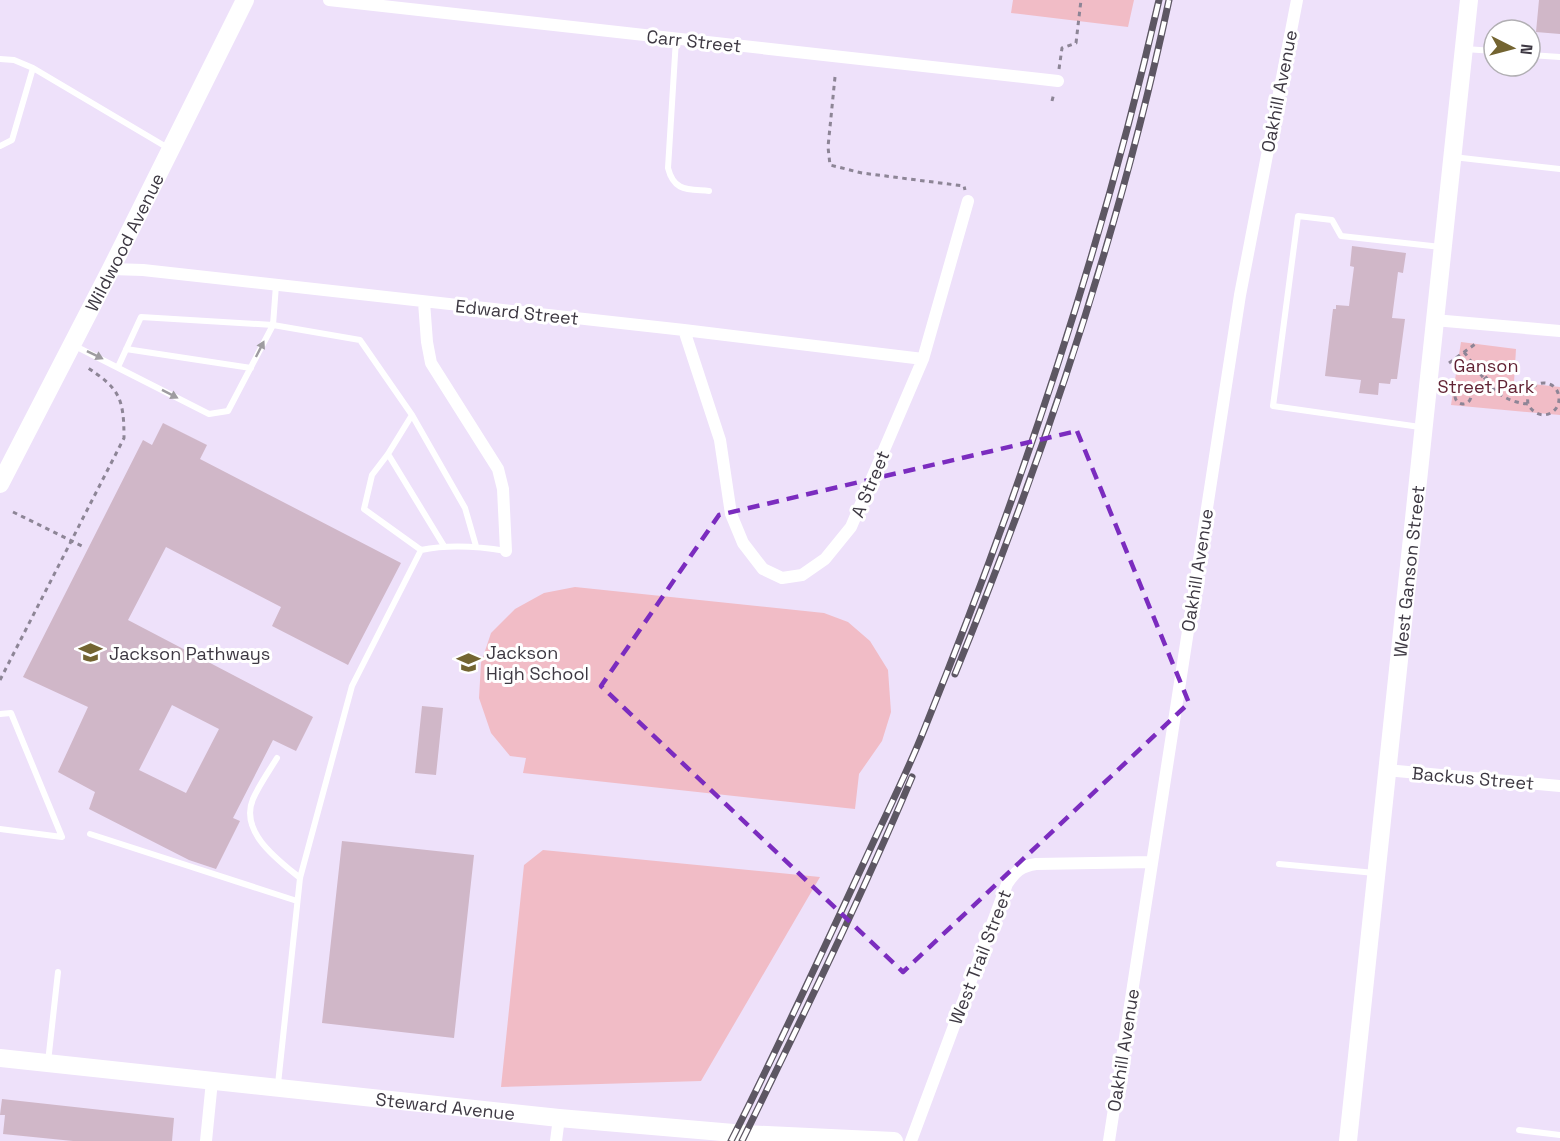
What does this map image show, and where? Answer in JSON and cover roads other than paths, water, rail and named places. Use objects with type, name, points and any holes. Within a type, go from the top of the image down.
[{"type":"street","name":"Wildwood Avenue","points":[[0,484],[111,269],[245,0]]},
{"type":"street","name":"Carr Street","points":[[329,0],[1058,81]]},
{"type":"street","name":"Oakhill Avenue","points":[[1109,1141],[1240,295],[1297,0]]},
{"type":"street","name":"West Ganson Street","points":[[1348,1141],[1469,0]]},
{"type":"street","name":"A Street","points":[[684,330],[720,440],[731,514],[743,543],[763,569],[782,578],[802,575],[825,559],[851,527],[924,359],[968,201]]},
{"type":"street","name":"Edward Street","points":[[111,269],[143,270],[924,359]]},
{"type":"street","points":[[424,302],[431,363],[498,469],[503,489],[506,551]]},
{"type":"street","points":[[1434,320],[1560,331]]},
{"type":"street","name":"Backus Street","points":[[1386,770],[1560,786]]},
{"type":"street","name":"West Trail Street","points":[[911,1141],[1006,884],[1014,872],[1025,866],[1036,864],[1152,862]]},
{"type":"street","name":"Steward Avenue","points":[[0,1058],[559,1118],[735,1134],[894,1141]]},
{"type":"street","points":[[206,1141],[212,1081]]},
{"type":"street","points":[[556,1141],[559,1118]]},
{"type":"lane","points":[[676,39],[668,168],[671,180],[678,186],[709,191]]},
{"type":"lane","points":[[1464,49],[1482,50]]},
{"type":"lane","points":[[1542,56],[1560,57]]},
{"type":"lane","points":[[0,59],[14,60],[33,68],[170,150]]},
{"type":"lane","points":[[0,146],[12,140],[33,68]]},
{"type":"lane","points":[[1453,157],[1560,169]]},
{"type":"lane","points":[[1424,428],[1273,406],[1298,216],[1332,220],[1341,236],[1442,247]]},
{"type":"lane","points":[[72,344],[209,414],[228,411],[273,325],[276,285]]},
{"type":"lane","points":[[118,367],[141,317],[273,325],[360,340],[412,415],[465,508],[476,546]]},
{"type":"lane","points":[[126,349],[250,368]]},
{"type":"lane","points":[[412,415],[372,475],[364,508],[421,550],[444,546],[476,546],[506,551]]},
{"type":"lane","points":[[388,454],[444,546]]},
{"type":"lane","points":[[278,1088],[300,878],[352,686],[421,550]]},
{"type":"lane","points":[[0,714],[11,713],[62,837],[0,829]]},
{"type":"lane","points":[[277,758],[252,800],[250,816],[256,834],[279,860],[300,878]]},
{"type":"lane","points":[[90,834],[297,901]]},
{"type":"lane","points":[[1279,864],[1375,873]]},
{"type":"lane","points":[[48,1062],[58,972]]},
{"type":"lane","points":[[1519,1130],[1560,1135]]},
{"type":"railway","points":[[731,1141],[800,1000],[910,762],[993,551],[1026,461],[1085,278],[1112,186],[1159,0]]},
{"type":"railway","points":[[955,674],[1019,509],[1077,342],[1127,172],[1169,0]]},
{"type":"railway","points":[[742,1141],[851,914],[912,777]]},
{"type":"place","name":"Jackson Pathways","points":[[91,653]]},
{"type":"place","name":"Jackson High School","points":[[468,662]]},
{"type":"park label","name":"Ganson Street Park","points":[[1486,376]]}]
